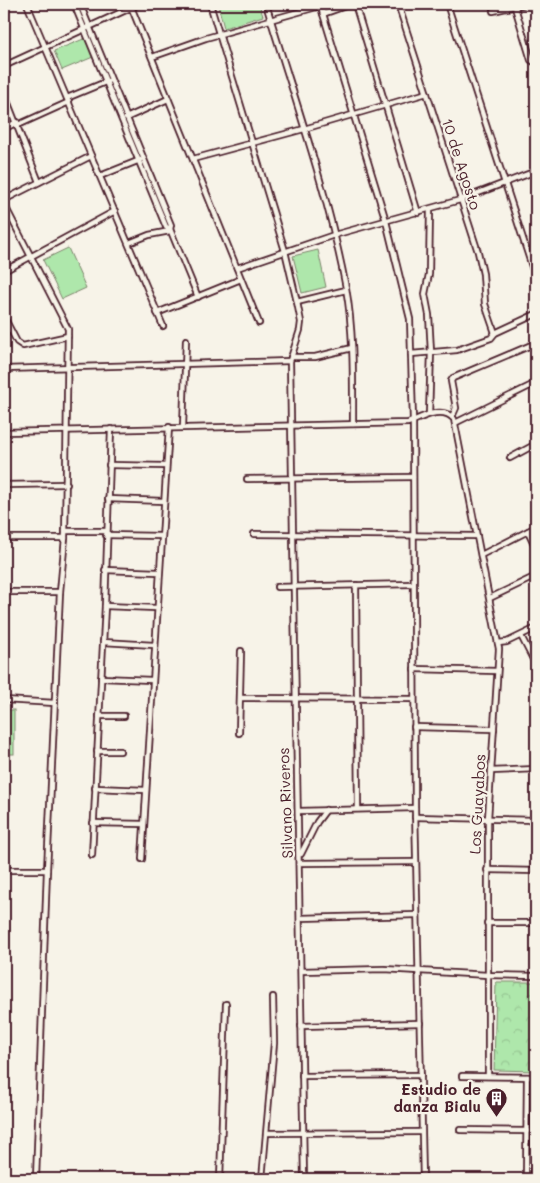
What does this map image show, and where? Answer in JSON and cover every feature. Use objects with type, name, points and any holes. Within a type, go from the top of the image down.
[{"type":"street","points":[[27,4],[129,243],[162,326]]},
{"type":"street","points":[[74,4],[88,29]]},
{"type":"street","points":[[80,4],[88,29],[141,160],[171,225],[170,230],[198,297]]},
{"type":"street","points":[[4,66],[88,29],[130,5],[139,4]]},
{"type":"street","name":"Silvano Riveros","points":[[210,4],[285,251],[301,322],[291,359],[304,1179]]},
{"type":"street","points":[[266,4],[334,235],[346,290],[352,348],[353,424]]},
{"type":"street","points":[[323,14],[351,4]]},
{"type":"street","points":[[355,4],[418,213]]},
{"type":"street","name":"10 de Agosto","points":[[398,4],[481,262],[485,304],[494,333]]},
{"type":"street","points":[[447,4],[536,279]]},
{"type":"street","points":[[493,11],[525,4]]},
{"type":"street","points":[[130,5],[259,323]]},
{"type":"street","points":[[152,57],[320,5],[386,221],[409,308],[413,421],[414,808],[421,1075],[420,1132],[423,1179]]},
{"type":"street","points":[[514,5],[531,60],[536,63]]},
{"type":"street","points":[[4,129],[109,80]]},
{"type":"street","points":[[4,93],[40,182]]},
{"type":"street","points":[[193,158],[304,129],[426,93]]},
{"type":"street","points":[[125,119],[168,99]]},
{"type":"street","points":[[36,1179],[47,870],[60,592],[65,538],[70,367],[67,323],[4,202],[91,156]]},
{"type":"street","points":[[100,176],[141,160]]},
{"type":"street","points":[[237,268],[334,235],[430,210],[536,171]]},
{"type":"street","points":[[429,414],[431,352],[429,315],[424,294],[429,274],[430,210]]},
{"type":"street","points":[[4,271],[114,211]]},
{"type":"street","points":[[129,243],[170,230]]},
{"type":"street","points":[[157,313],[241,279]]},
{"type":"street","points":[[297,302],[346,290]]},
{"type":"street","points":[[411,354],[457,350],[491,338],[494,333],[536,314]]},
{"type":"street","points":[[4,318],[19,345],[28,346],[68,336]]},
{"type":"street","points":[[183,427],[186,340]]},
{"type":"street","points":[[4,432],[353,424],[413,421],[429,414],[449,414],[452,417],[456,408],[451,382],[453,378],[536,343]]},
{"type":"street","points":[[4,369],[291,359],[314,357],[352,348]]},
{"type":"street","points":[[455,423],[536,383]]},
{"type":"street","name":"Los Guayabos","points":[[452,417],[455,423],[498,643],[488,819],[488,1076]]},
{"type":"street","points":[[142,859],[158,572],[169,427]]},
{"type":"street","points":[[92,855],[105,606],[111,429]]},
{"type":"street","points":[[510,458],[536,444]]},
{"type":"street","points":[[109,465],[166,466]]},
{"type":"street","points":[[247,480],[413,477]]},
{"type":"street","points":[[4,486],[67,484]]},
{"type":"street","points":[[108,499],[164,501]]},
{"type":"street","points":[[481,555],[536,527]]},
{"type":"street","points":[[65,531],[161,536]]},
{"type":"street","points":[[528,531],[536,548]]},
{"type":"street","points":[[254,534],[477,536]]},
{"type":"street","points":[[4,538],[65,538]]},
{"type":"street","points":[[105,570],[158,572]]},
{"type":"street","points":[[490,598],[536,576]]},
{"type":"street","points":[[277,586],[412,584]]},
{"type":"street","points":[[356,586],[358,809]]},
{"type":"street","points":[[4,592],[60,592]]},
{"type":"street","points":[[105,606],[156,608]]},
{"type":"street","points":[[498,643],[521,636],[536,628]]},
{"type":"street","points":[[521,636],[536,665]]},
{"type":"street","points":[[103,642],[154,645]]},
{"type":"street","points":[[239,733],[241,651]]},
{"type":"street","points":[[414,670],[497,671]]},
{"type":"street","points":[[101,678],[152,680]]},
{"type":"street","points":[[241,698],[413,699]]},
{"type":"street","points":[[4,700],[55,703]]},
{"type":"street","points":[[99,716],[124,716]]},
{"type":"street","points":[[414,727],[494,729]]},
{"type":"street","points":[[97,751],[120,751]]},
{"type":"street","points":[[491,770],[536,768]]},
{"type":"street","points":[[95,788],[146,790]]},
{"type":"street","points":[[298,811],[414,808]]},
{"type":"street","points":[[326,810],[307,839],[300,860],[415,862]]},
{"type":"street","points":[[415,817],[536,820]]},
{"type":"street","points":[[93,823],[144,824]]},
{"type":"street","points":[[4,870],[47,870]]},
{"type":"street","points":[[487,870],[536,871]]},
{"type":"street","points":[[300,918],[417,916]]},
{"type":"street","points":[[487,923],[536,923]]},
{"type":"street","points":[[301,971],[384,969],[536,976]]},
{"type":"street","points":[[262,1179],[274,1042],[273,997]]},
{"type":"street","points":[[220,1179],[226,1004]]},
{"type":"street","points":[[301,1026],[420,1023]]},
{"type":"street","points":[[302,1076],[421,1075]]},
{"type":"street","points":[[462,1076],[536,1077],[533,1179]]},
{"type":"street","points":[[526,1179],[528,1077]]},
{"type":"street","points":[[460,1130],[535,1131]]},
{"type":"street","points":[[267,1133],[420,1132]]},
{"type":"green space","points":[[259,4],[263,16],[224,28],[218,5]]},
{"type":"green space","points":[[86,38],[93,57],[62,70],[54,51]]},
{"type":"green space","points":[[68,248],[86,288],[62,299],[43,260]]},
{"type":"green space","points":[[318,250],[326,287],[302,293],[293,256]]},
{"type":"green space","points":[[4,710],[14,710],[14,754],[4,754]]},
{"type":"green space","points":[[496,982],[536,982],[536,1071],[494,1070]]},
{"type":"place","name":"Estudio de danza Bialu","points":[[497,1117]]}]
